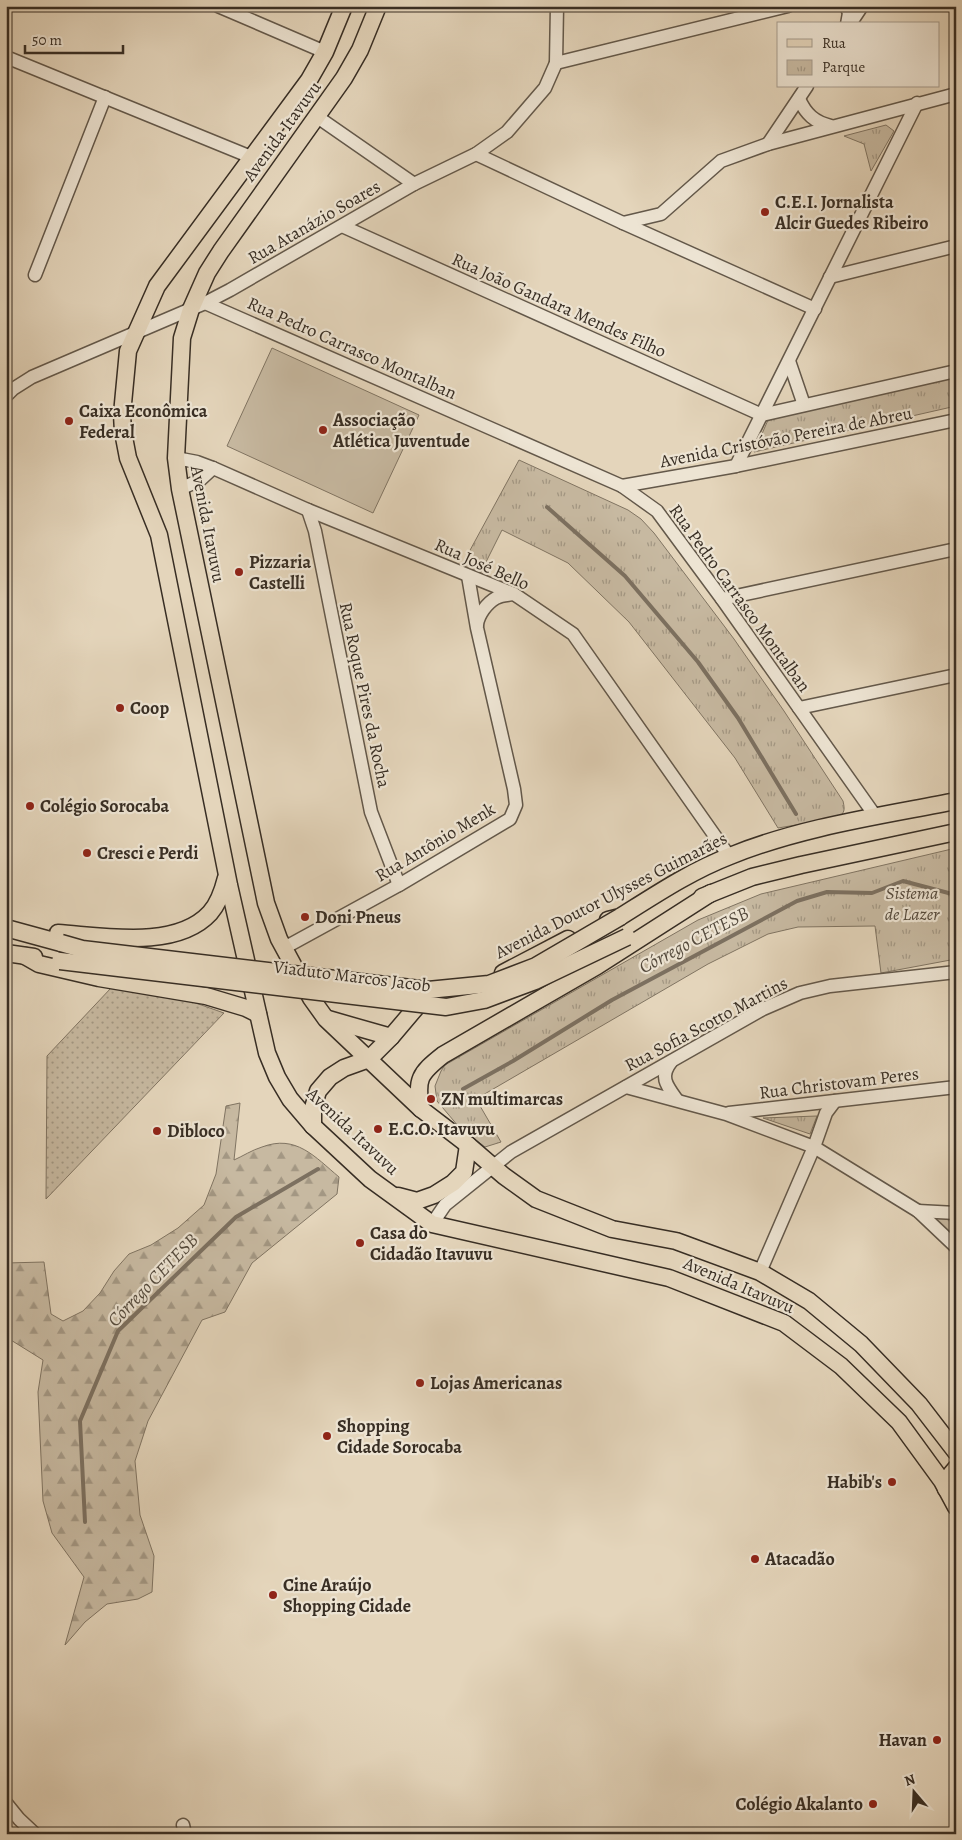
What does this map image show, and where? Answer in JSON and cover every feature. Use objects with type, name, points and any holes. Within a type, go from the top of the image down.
[{"type":"main road","name":"Avenida Itavuvu","points":[[344,6],[325,52],[309,80],[157,286],[128,351],[122,414],[128,458],[158,535],[227,876],[267,1053],[277,1077],[290,1099],[313,1126],[370,1179],[432,1224],[669,1278],[784,1323],[841,1366],[899,1422],[956,1506]]},
{"type":"main road","name":"Avenida Itavuvu","points":[[378,6],[360,50],[344,78],[207,273],[198,306],[182,338],[176,458],[180,489],[266,903],[279,939],[311,998],[326,1019],[421,1109],[504,1176],[536,1199],[612,1229],[676,1241],[760,1272],[809,1301],[861,1344],[920,1404],[956,1452]]},
{"type":"main road","points":[[283,114],[298,109],[308,111],[316,116]]},
{"type":"main road","name":"Avenida Doutor Ulysses Guimarães","points":[[368,1059],[391,1038],[419,1004],[431,996],[448,989],[468,985],[500,974],[589,928],[620,917],[702,868],[729,856],[792,836],[956,801]]},
{"type":"main road","points":[[421,1109],[418,1087],[428,1068],[443,1055],[597,966],[711,892],[752,877],[801,864],[956,832]]},
{"type":"main road","points":[[8,929],[138,938],[171,934],[195,925],[210,913],[221,897],[227,876]]},
{"type":"main road","name":"Viaduto Marcos Jacob","points":[[25,956],[446,1007],[484,1000],[526,984],[627,937],[711,892]]},
{"type":"main road","name":"Viaduto Marcos Jacob","points":[[61,943],[82,949],[428,990],[489,984],[536,966],[620,917]]},
{"type":"main road","points":[[8,929],[61,943],[246,962]]},
{"type":"main road","points":[[6,953],[25,956],[39,964],[99,978],[206,996],[246,1008],[258,1014]]},
{"type":"main road","name":"Avenida Itavuvu","points":[[246,962],[270,969],[294,982],[311,998]]},
{"type":"main road","points":[[326,1019],[391,1038]]},
{"type":"main road","points":[[313,1126],[313,1108],[318,1090],[330,1077],[344,1068],[368,1059]]},
{"type":"main road","points":[[344,1068],[361,1068],[392,1082]]},
{"type":"main road","points":[[389,1193],[407,1200],[417,1201],[453,1183],[464,1172],[468,1146]]},
{"type":"main road","points":[[946,1489],[951,1474],[956,1468]]},
{"type":"street","points":[[218,6],[325,52]]},
{"type":"street","name":"Rua Atanázio Soares","points":[[6,396],[12,389],[32,377],[198,306],[277,264],[414,184],[476,154],[507,132],[545,88],[556,63],[557,6]]},
{"type":"street","points":[[556,63],[788,6]]},
{"type":"street","points":[[846,6],[849,13],[847,22]]},
{"type":"street","points":[[851,22],[862,6]]},
{"type":"street","points":[[6,57],[251,157]]},
{"type":"street","points":[[768,144],[806,88]]},
{"type":"street","points":[[623,223],[661,214],[721,161],[768,144],[831,126],[956,94]]},
{"type":"street","points":[[35,275],[105,97]]},
{"type":"street","points":[[799,99],[804,111],[821,124],[831,126]]},
{"type":"street","points":[[736,466],[917,103]]},
{"type":"street","points":[[316,116],[414,184]]},
{"type":"street","points":[[476,154],[623,223],[815,309]]},
{"type":"street","points":[[661,214],[660,230],[662,240]]},
{"type":"street","name":"Rua João Gandara Mendes Filho","points":[[342,226],[762,415]]},
{"type":"street","points":[[830,277],[956,246]]},
{"type":"street","name":"Rua Pedro Carrasco Montalban","points":[[198,306],[622,486],[657,511],[722,599],[876,817]]},
{"type":"street","points":[[789,361],[804,405]]},
{"type":"street","name":"Avenida Cristóvão Pereira de Abreu","points":[[762,415],[956,371]]},
{"type":"street","name":"Avenida Cristóvão Pereira de Abreu","points":[[622,486],[736,466],[956,420]]},
{"type":"street","name":"Rua José Bello","points":[[176,458],[197,462],[213,468],[308,510],[514,594],[573,634],[729,856]]},
{"type":"street","points":[[180,489],[200,480],[213,468]]},
{"type":"street","name":"Rua Roque Pires da Rocha","points":[[308,510],[315,531],[371,812],[399,884]]},
{"type":"street","points":[[722,599],[956,548]]},
{"type":"street","name":"Rua Antônio Menk","points":[[284,948],[510,819],[516,805],[514,789],[476,628],[468,576]]},
{"type":"street","points":[[476,628],[478,618],[485,607],[497,597],[514,594]]},
{"type":"street","points":[[799,708],[956,676]]},
{"type":"street","name":"Rua Sofia Scotto Martins","points":[[493,1166],[511,1152],[763,1009],[800,993],[830,986],[956,972]]},
{"type":"street","points":[[671,1062],[666,1069],[664,1078],[668,1089],[676,1100]]},
{"type":"street","points":[[626,1087],[726,1114],[814,1147],[918,1211],[956,1247]]},
{"type":"street","name":"Rua Christovam Peres","points":[[726,1114],[956,1087]]},
{"type":"street","points":[[760,1272],[814,1147],[826,1113],[835,1101]]},
{"type":"street","points":[[432,1224],[446,1205],[493,1166]]},
{"type":"street","points":[[918,1211],[956,1212]]},
{"type":"street","points":[[6,1803],[35,1834]]},
{"type":"green space","points":[[886,125],[894,131],[871,171],[864,144],[844,136]]},
{"type":"green space","name":"Associação Atlética Juventude","points":[[272,348],[419,415],[373,513],[227,446]]},
{"type":"green space","points":[[956,377],[956,406],[754,452],[768,420]]},
{"type":"green space","points":[[519,460],[628,510],[641,519],[654,533],[734,639],[784,711],[843,801],[844,809],[842,814],[837,818],[778,828],[735,758],[629,622],[568,563],[502,530],[480,574],[462,565]]},
{"type":"green space","name":"Sistema de Lazer","points":[[956,848],[956,959],[881,973],[875,926],[798,927],[768,934],[708,964],[476,1099],[501,1142],[485,1147],[459,1127],[437,1101],[435,1086],[445,1065],[698,920],[761,894]]},
{"type":"green space","points":[[111,988],[190,1001],[224,1013],[46,1199],[47,1056]]},
{"type":"green space","points":[[240,1103],[234,1160],[258,1148],[274,1144],[285,1143],[295,1146],[313,1155],[339,1177],[337,1194],[252,1263],[225,1312],[202,1320],[148,1421],[135,1461],[140,1515],[154,1556],[152,1592],[138,1599],[107,1604],[85,1622],[65,1645],[84,1577],[52,1533],[43,1501],[38,1392],[43,1360],[6,1337],[6,1263],[44,1262],[51,1314],[63,1321],[83,1311],[100,1293],[114,1271],[129,1254],[151,1245],[178,1228],[204,1205],[216,1174],[226,1106]]},
{"type":"green space","points":[[817,1116],[810,1134],[763,1118]]},
{"type":"green space","points":[[932,1215],[956,1218],[956,1239]]},
{"type":"waterway","points":[[547,507],[625,576],[698,662],[738,718],[796,814]]},
{"type":"waterway","name":"Córrego CETESB","points":[[463,1089],[513,1061],[612,1000],[797,901],[827,892],[872,893],[903,881],[956,895]]},
{"type":"waterway","name":"Córrego CETESB","points":[[85,1522],[80,1421],[118,1331],[236,1217],[318,1169]]},
{"type":"place","name":"C.E.I. Jornalista Alcir Guedes Ribeiro","points":[[765,212]]},
{"type":"place","name":"Caixa Econômica Federal","points":[[69,421]]},
{"type":"place","name":"Associação Atlética Juventude","points":[[323,430]]},
{"type":"place","name":"Pizzaria Castelli","points":[[239,572]]},
{"type":"place","name":"Coop","points":[[120,708]]},
{"type":"place","name":"Colégio Sorocaba","points":[[30,806]]},
{"type":"place","name":"Cresci e Perdi","points":[[87,853]]},
{"type":"place","name":"Doni Pneus","points":[[305,917]]},
{"type":"place","name":"ZN multimarcas","points":[[431,1099]]},
{"type":"place","name":"E.C.O. Itavuvu","points":[[378,1129]]},
{"type":"place","name":"Dibloco","points":[[157,1131]]},
{"type":"place","name":"Casa do Cidadão Itavuvu","points":[[360,1243]]},
{"type":"place","name":"Lojas Americanas","points":[[420,1383]]},
{"type":"place","name":"Shopping Cidade Sorocaba","points":[[327,1436]]},
{"type":"place","name":"Habib's","points":[[892,1482]]},
{"type":"place","name":"Atacadão","points":[[755,1559]]},
{"type":"place","name":"Cine Araújo Shopping Cidade","points":[[273,1595]]},
{"type":"place","name":"Havan","points":[[937,1740]]},
{"type":"place","name":"Colégio Akalanto","points":[[873,1804]]}]
